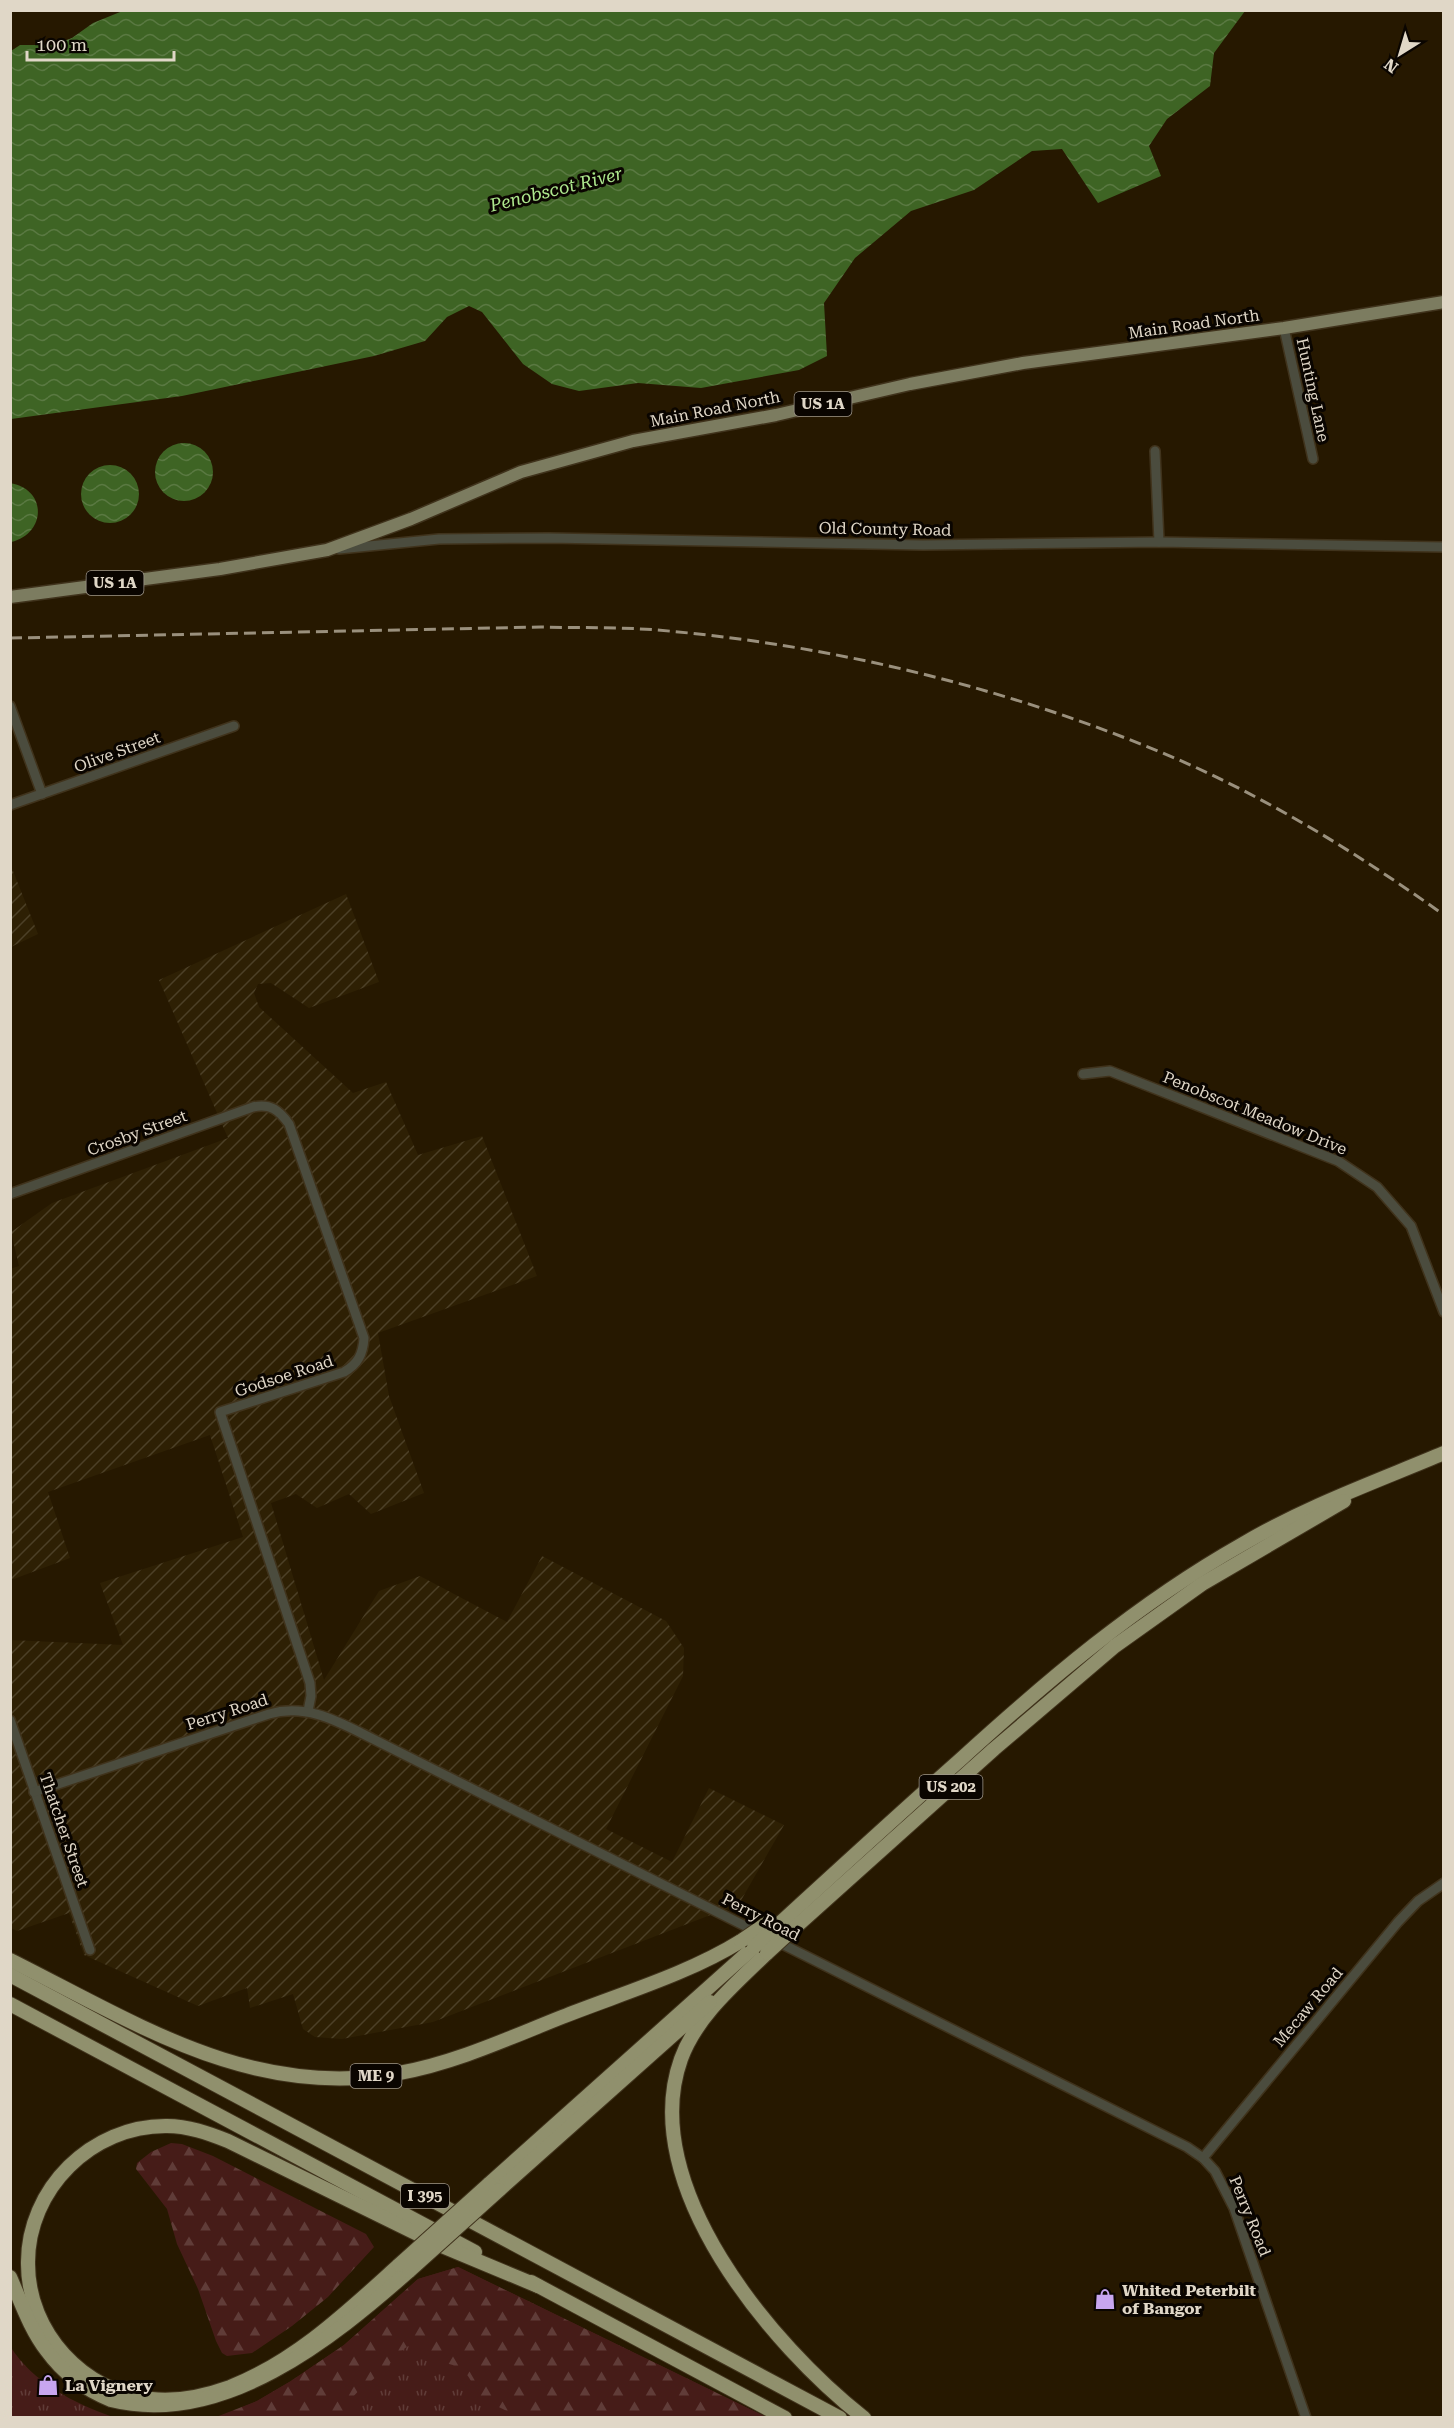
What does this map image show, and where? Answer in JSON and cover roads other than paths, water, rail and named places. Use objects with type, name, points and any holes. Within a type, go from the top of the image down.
[{"type":"highway","name":"US 202","points":[[818,1887],[1024,1702],[1119,1625],[1186,1578],[1317,1504],[1377,1482],[1443,1453]]},
{"type":"highway","name":"US 202","points":[[744,1975],[760,1950],[780,1926],[1129,1635],[1216,1575],[1377,1482]]},
{"type":"highway","name":"ME 9","points":[[10,1960],[149,2029],[216,2058],[283,2075],[346,2079],[399,2073],[464,2055],[688,1967],[741,1941],[780,1926],[818,1887]]},
{"type":"highway","points":[[10,2277],[36,2335],[46,2351],[65,2371],[87,2388],[117,2402],[140,2408],[186,2409],[212,2403],[253,2388],[278,2375],[332,2337],[404,2268],[760,1950]]},
{"type":"highway","name":"I 395","points":[[10,1975],[840,2418]]},
{"type":"highway","points":[[494,2187],[744,1975]]},
{"type":"highway","points":[[744,1975],[699,2026],[679,2066],[674,2092],[673,2122],[681,2169],[689,2194],[706,2231],[749,2301],[798,2359],[864,2418]]},
{"type":"highway","name":"I 395","points":[[10,2004],[784,2418]]},
{"type":"highway","points":[[404,2268],[328,2328],[273,2366],[218,2391],[183,2399],[162,2400],[135,2397],[116,2391],[89,2377],[66,2358],[39,2317],[30,2291],[28,2265],[30,2239],[41,2205],[53,2184],[69,2166],[91,2148],[109,2138],[139,2128],[167,2126],[194,2129],[228,2140],[442,2246],[538,2286]]},
{"type":"main road","name":"Main Road North","points":[[10,597],[220,569],[327,550],[411,519],[521,472],[633,441],[776,415],[910,384],[1012,365],[1284,328],[1443,302]]},
{"type":"street","name":"Hunting Lane","points":[[1284,328],[1313,459]]},
{"type":"street","points":[[1155,451],[1159,542]]},
{"type":"street","name":"Old County Road","points":[[327,550],[439,539],[549,538],[923,545],[1159,542],[1443,547]]},
{"type":"street","points":[[10,706],[42,795]]},
{"type":"street","name":"Olive Street","points":[[10,805],[234,726]]},
{"type":"street","name":"Penobscot Meadow Drive","points":[[1083,1074],[1110,1071],[1338,1161],[1377,1187],[1411,1226],[1443,1312]]},
{"type":"street","name":"Crosby Street","points":[[10,1194],[253,1107],[264,1104],[275,1108]]},
{"type":"street","name":"Godsoe Road","points":[[275,1108],[289,1124],[364,1338],[360,1358],[353,1367],[344,1372],[220,1412],[310,1683],[311,1696],[308,1711]]},
{"type":"street","name":"Perry Road","points":[[34,1792],[287,1710],[308,1711],[373,1739],[1107,2105],[1179,2142],[1203,2158],[1220,2179],[1238,2219],[1306,2418]]},
{"type":"street","name":"Thatcher Street","points":[[10,1720],[90,1950]]},
{"type":"street","name":"Mecaw Road","points":[[1203,2158],[1398,1922],[1418,1901],[1443,1883]]},
{"type":"water","name":"Penobscot River","points":[[125,10],[1245,11],[1214,53],[1210,86],[1167,119],[1149,146],[1161,176],[1098,203],[1062,149],[1032,151],[974,190],[911,211],[855,258],[824,303],[827,356],[799,370],[701,388],[638,383],[579,391],[552,384],[523,364],[482,312],[469,306],[447,317],[425,341],[374,356],[182,396],[11,419],[11,51],[20,45],[53,45],[72,38],[93,23]]},
{"type":"water","points":[[178,443],[190,443],[205,451],[213,466],[213,478],[205,493],[190,501],[178,501],[163,493],[155,478],[155,466],[163,451]]},
{"type":"water","points":[[104,465],[116,465],[131,473],[139,488],[139,500],[131,515],[116,523],[104,523],[89,515],[81,500],[81,488],[89,473]]},
{"type":"water","points":[[10,483],[31,493],[38,511],[31,530],[23,537],[11,542]]},
{"type":"railway","points":[[10,638],[541,627],[614,628],[724,637],[857,659],[987,691],[1052,711],[1177,759],[1247,792],[1314,830],[1380,871],[1444,915]]},
{"type":"place","name":"Whited Peterbilt of Bangor","points":[[1105,2299]]},
{"type":"place","name":"La Vignery","points":[[48,2385]]}]
